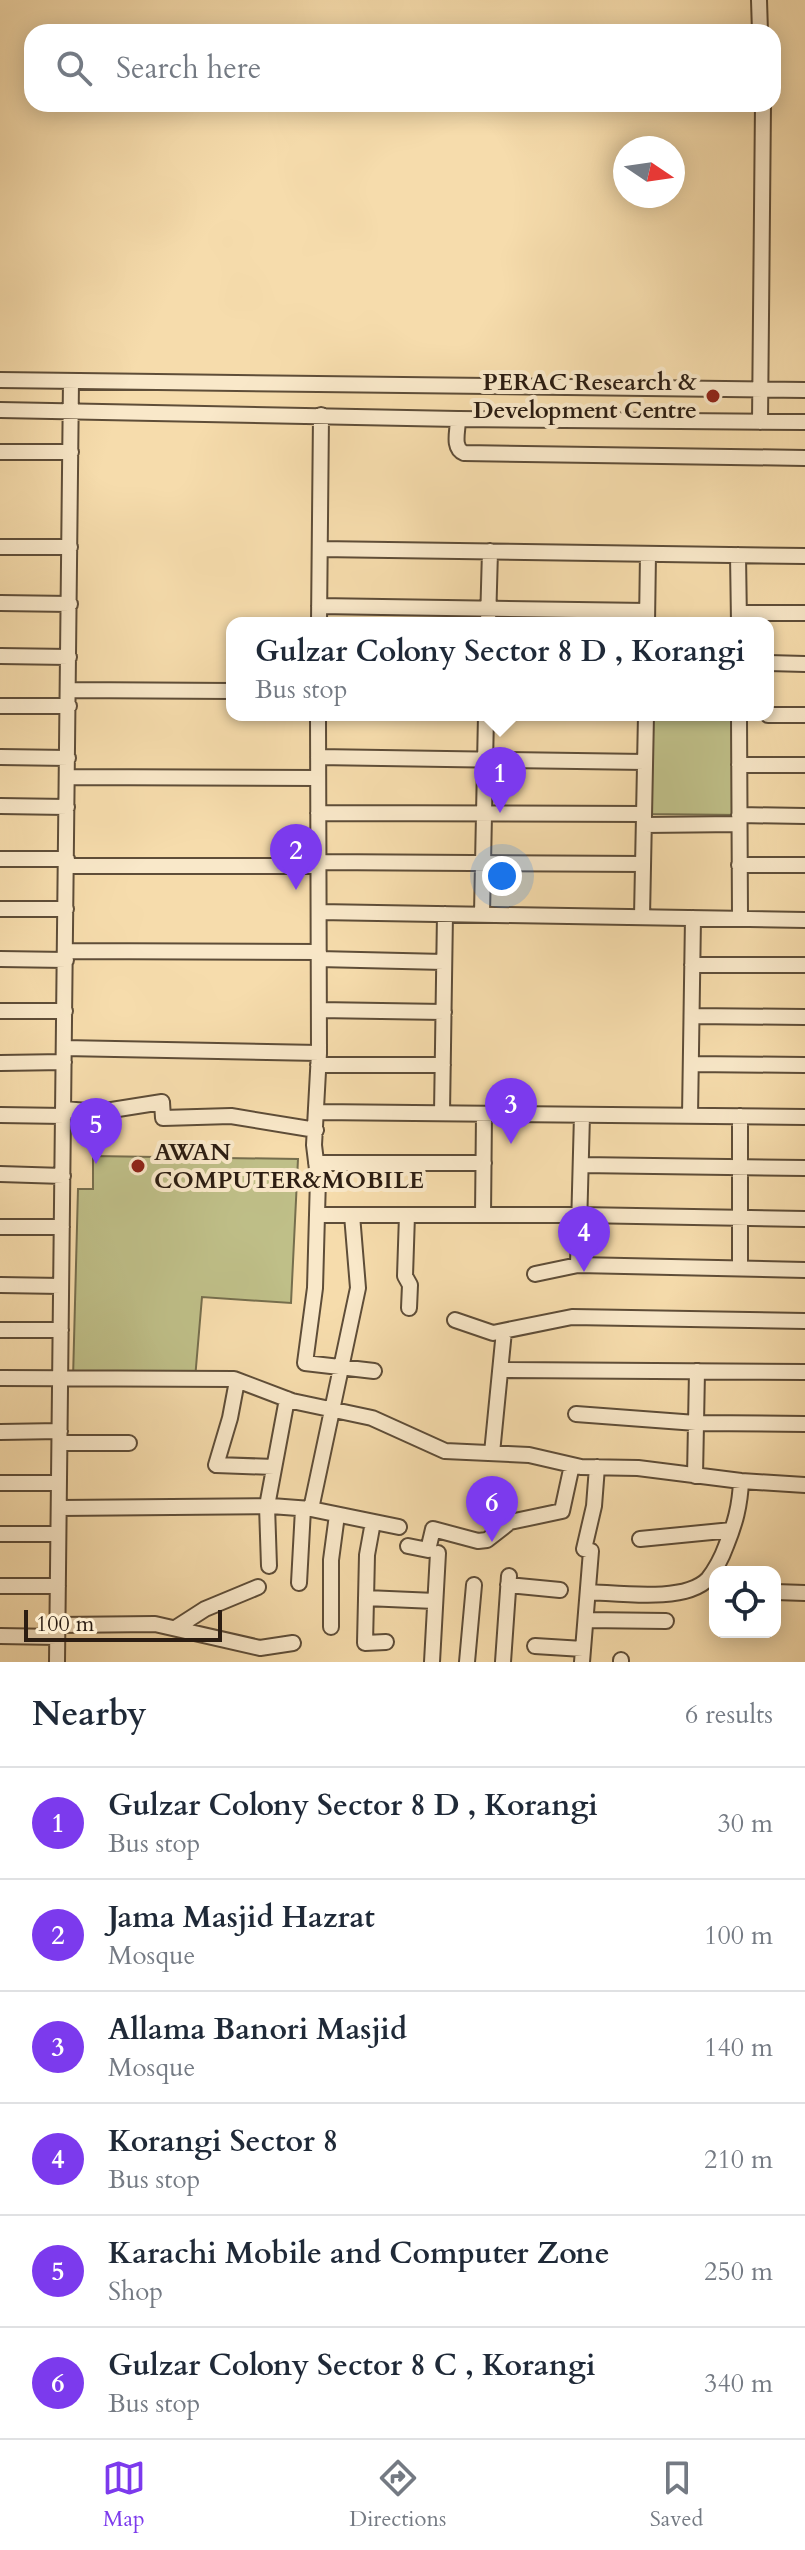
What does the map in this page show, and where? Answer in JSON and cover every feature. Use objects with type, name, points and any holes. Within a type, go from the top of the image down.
[{"type":"street","points":[[759,0],[760,24]]},
{"type":"street","points":[[760,422],[763,112]]},
{"type":"street","points":[[0,380],[805,390]]},
{"type":"street","points":[[57,1662],[71,381]]},
{"type":"street","points":[[0,410],[321,415],[458,423],[805,422]]},
{"type":"street","points":[[319,617],[321,415]]},
{"type":"street","points":[[458,423],[457,446],[464,453],[805,458]]},
{"type":"street","points":[[0,452],[71,452]]},
{"type":"street","points":[[0,547],[70,547]]},
{"type":"street","points":[[320,549],[805,556]]},
{"type":"street","points":[[489,616],[490,551]]},
{"type":"street","points":[[319,606],[489,616],[647,617],[648,554]]},
{"type":"street","points":[[738,555],[739,617]]},
{"type":"street","points":[[0,603],[70,604]]},
{"type":"street","points":[[752,617],[805,613]]},
{"type":"street","points":[[0,656],[69,657]]},
{"type":"street","points":[[774,663],[805,664]]},
{"type":"street","points":[[69,690],[226,691]]},
{"type":"street","points":[[0,706],[69,706]]},
{"type":"street","points":[[774,715],[805,715]]},
{"type":"street","points":[[318,721],[317,1215],[315,1288],[305,1363],[374,1371]]},
{"type":"street","points":[[482,914],[486,721]]},
{"type":"street","points":[[642,917],[646,721]]},
{"type":"street","points":[[739,721],[740,917]]},
{"type":"street","points":[[0,757],[68,758]]},
{"type":"street","points":[[318,757],[645,762]]},
{"type":"street","points":[[739,765],[805,765]]},
{"type":"street","points":[[68,777],[318,778]]},
{"type":"street","points":[[0,806],[67,807]]},
{"type":"street","points":[[318,813],[484,813],[644,820],[805,816]]},
{"type":"street","points":[[0,859],[67,863],[643,864]]},
{"type":"street","points":[[739,865],[805,865]]},
{"type":"street","points":[[0,909],[66,909]]},
{"type":"street","points":[[319,912],[805,920]]},
{"type":"street","points":[[442,1113],[445,914]]},
{"type":"street","points":[[690,1116],[693,918]]},
{"type":"street","points":[[0,959],[66,955],[319,956],[444,962]]},
{"type":"street","points":[[692,965],[805,965]]},
{"type":"street","points":[[319,1010],[444,1012]]},
{"type":"street","points":[[0,1011],[65,1011]]},
{"type":"street","points":[[692,1016],[805,1017]]},
{"type":"street","points":[[0,1063],[64,1055],[319,1059],[443,1065]]},
{"type":"street","points":[[691,1064],[805,1065]]},
{"type":"street","points":[[0,1115],[99,1112],[162,1102],[163,1118],[231,1116],[316,1130]]},
{"type":"street","points":[[318,1112],[805,1117]]},
{"type":"street","points":[[483,1215],[484,1114]]},
{"type":"street","points":[[578,1265],[582,1115]]},
{"type":"street","points":[[740,1116],[740,1268]]},
{"type":"street","points":[[316,1163],[484,1163]]},
{"type":"street","points":[[581,1165],[805,1168]]},
{"type":"street","points":[[0,1174],[63,1176]]},
{"type":"street","points":[[317,1215],[805,1219]]},
{"type":"street","points":[[299,1583],[307,1509],[358,1288],[352,1215]]},
{"type":"street","points":[[407,1215],[405,1276],[410,1285],[409,1308]]},
{"type":"street","points":[[0,1227],[62,1227]]},
{"type":"street","points":[[535,1274],[578,1265],[805,1270]]},
{"type":"street","points":[[0,1285],[61,1286]]},
{"type":"street","points":[[455,1320],[493,1333],[572,1317],[805,1321]]},
{"type":"street","points":[[0,1330],[61,1330]]},
{"type":"street","points":[[492,1453],[504,1331]]},
{"type":"street","points":[[500,1370],[805,1372]]},
{"type":"street","points":[[695,1476],[697,1371]]},
{"type":"street","points":[[0,1378],[237,1381],[287,1399],[372,1418],[445,1451],[529,1455],[572,1465],[638,1468],[741,1481],[805,1485]]},
{"type":"street","points":[[237,1381],[216,1465],[274,1467]]},
{"type":"street","points":[[269,1566],[267,1506],[287,1399]]},
{"type":"street","points":[[576,1414],[696,1423],[805,1424]]},
{"type":"street","points":[[0,1432],[129,1443]]},
{"type":"street","points":[[408,1546],[428,1550],[433,1529],[478,1541],[487,1540],[510,1522],[562,1511],[572,1465]]},
{"type":"street","points":[[535,1646],[583,1656],[591,1551],[584,1549],[594,1506],[597,1467]]},
{"type":"street","points":[[588,1592],[669,1595],[693,1588],[708,1578],[732,1530],[740,1506],[741,1481]]},
{"type":"street","points":[[0,1483],[59,1483]]},
{"type":"street","points":[[59,1508],[267,1506],[307,1509],[399,1527]]},
{"type":"street","points":[[331,1627],[331,1560],[337,1515]]},
{"type":"street","points":[[373,1522],[367,1555],[365,1643],[386,1642]]},
{"type":"street","points":[[640,1539],[732,1530]]},
{"type":"street","points":[[0,1534],[58,1534]]},
{"type":"street","points":[[432,1662],[438,1553]]},
{"type":"street","points":[[503,1662],[508,1580],[560,1590]]},
{"type":"street","points":[[467,1662],[474,1585]]},
{"type":"street","points":[[0,1586],[58,1586]]},
{"type":"street","points":[[177,1627],[205,1609],[258,1587]]},
{"type":"street","points":[[781,1592],[805,1593]]},
{"type":"street","points":[[366,1598],[435,1601]]},
{"type":"street","points":[[586,1620],[666,1621]]},
{"type":"street","points":[[0,1636],[155,1624],[260,1648],[293,1643]]},
{"type":"green space","points":[[646,721],[739,721],[739,815],[644,814]]},
{"type":"green space","points":[[93,1156],[298,1159],[291,1303],[202,1297],[195,1379],[73,1379],[78,1189],[93,1189]]},
{"type":"place","name":"PERAC Research & Development Centre","points":[[713,396]]},
{"type":"place","name":"Gulzar Colony Sector 8 D , Korangi","points":[[500,813]]},
{"type":"place","name":"Jama Masjid Hazrat","points":[[296,890]]},
{"type":"place","name":"Allama Banori Masjid","points":[[511,1144]]},
{"type":"place","name":"Karachi Mobile and Computer Zone","points":[[96,1164]]},
{"type":"place","name":"AWAN COMPUTER&MOBILE","points":[[138,1166]]},
{"type":"place","name":"Korangi Sector 8","points":[[584,1272]]},
{"type":"place","name":"Gulzar Colony Sector 8 C , Korangi","points":[[492,1542]]}]
